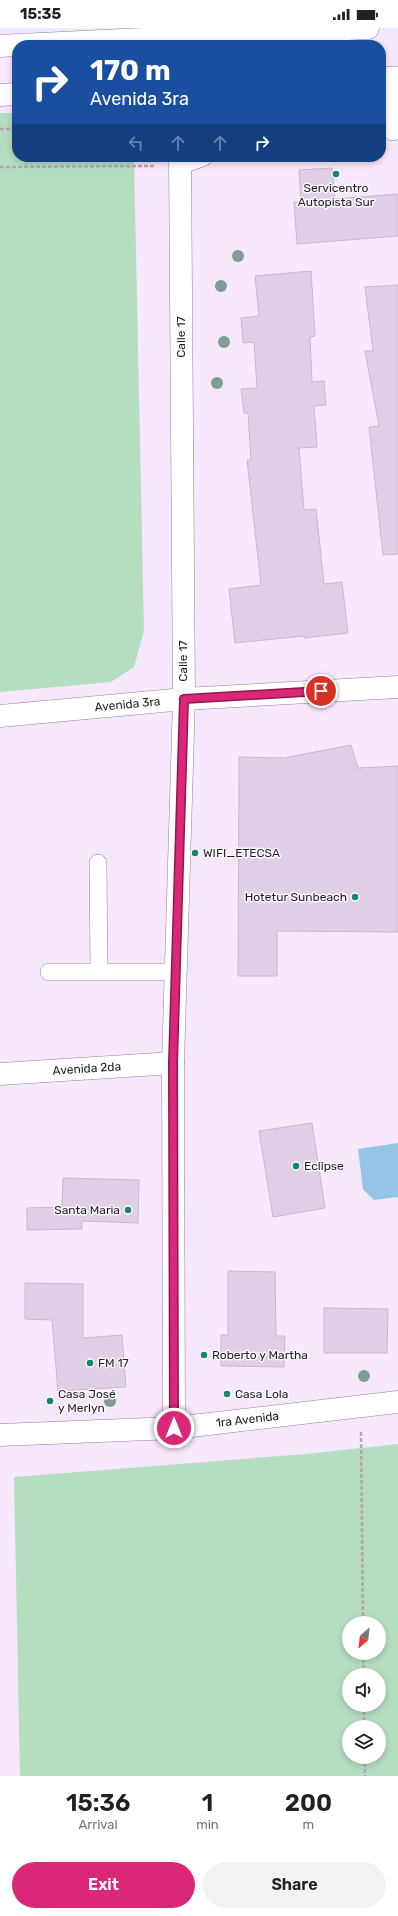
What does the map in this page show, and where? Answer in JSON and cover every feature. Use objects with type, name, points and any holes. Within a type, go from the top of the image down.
[{"type":"main road","points":[[122,40],[368,28]]},
{"type":"main road","points":[[0,46],[12,45]]},
{"type":"main road","points":[[0,95],[12,94]]},
{"type":"main road","name":"Calle 17","points":[[174,1428],[173,1063],[184,699],[180,162]]},
{"type":"main road","name":"Avenida 3ra","points":[[0,716],[184,699],[398,687]]},
{"type":"main road","name":"Avenida 2da","points":[[0,1074],[173,1063]]},
{"type":"main road","name":"1ra Avenida","points":[[0,1435],[174,1428],[398,1402]]},
{"type":"lane","points":[[389,78],[391,133]]},
{"type":"lane","points":[[98,863],[99,972]]},
{"type":"lane","points":[[49,972],[175,972]]},
{"type":"path","points":[[0,129],[12,129]]},
{"type":"path","points":[[0,167],[180,162]]},
{"type":"path","points":[[360,1407],[363,1616]]},
{"type":"path","points":[[364,1764],[365,1776]]},
{"type":"green space","points":[[0,113],[12,113],[12,162],[134,162],[144,631],[134,667],[111,682],[0,692]]},
{"type":"green space","points":[[398,1444],[398,1776],[20,1776],[14,1477],[306,1454]]},
{"type":"water","points":[[398,1143],[398,1199],[397,1197],[374,1200],[363,1189],[358,1149]]},
{"type":"building","points":[[332,168],[335,199],[398,194],[398,236],[297,244],[294,202],[301,202],[299,170]]},
{"type":"building","points":[[311,271],[315,336],[310,337],[312,382],[324,381],[326,405],[314,406],[317,447],[299,448],[304,510],[316,509],[324,584],[342,582],[348,633],[235,643],[229,589],[261,585],[247,460],[251,460],[248,413],[244,413],[241,389],[257,388],[254,342],[243,343],[241,318],[259,316],[255,276]]},
{"type":"building","points":[[398,285],[398,554],[383,555],[369,427],[379,426],[365,351],[373,351],[365,287]]},
{"type":"building","points":[[351,745],[358,768],[398,766],[398,932],[277,931],[277,976],[238,976],[239,757],[284,758]]},
{"type":"building","points":[[312,1123],[325,1208],[273,1217],[259,1131]]},
{"type":"building","points":[[63,1178],[139,1180],[138,1223],[82,1221],[82,1229],[27,1230],[27,1208],[62,1207]]},
{"type":"building","points":[[228,1271],[275,1272],[276,1336],[285,1336],[284,1367],[221,1366],[221,1335],[228,1335]]},
{"type":"building","points":[[25,1283],[83,1284],[83,1338],[122,1335],[126,1387],[58,1391],[52,1320],[25,1319]]},
{"type":"building","points":[[324,1308],[388,1309],[387,1353],[324,1353]]},
{"type":"place","name":"Servicentro Autopista Sur","points":[[336,174]]},
{"type":"place","name":"WIFI_ETECSA","points":[[195,853]]},
{"type":"place","name":"Hotetur Sunbeach","points":[[355,897]]},
{"type":"place","name":"Eclipse","points":[[296,1166]]},
{"type":"place","name":"Santa Maria","points":[[128,1210]]},
{"type":"place","name":"Roberto y Martha","points":[[204,1355]]},
{"type":"place","name":"FM 17","points":[[90,1363]]},
{"type":"place","name":"Casa Lola","points":[[227,1394]]},
{"type":"place","name":"Casa José y Merlyn","points":[[50,1401]]},
{"type":"route","points":[[174,1428],[173,1063],[184,699],[321,691]]}]
